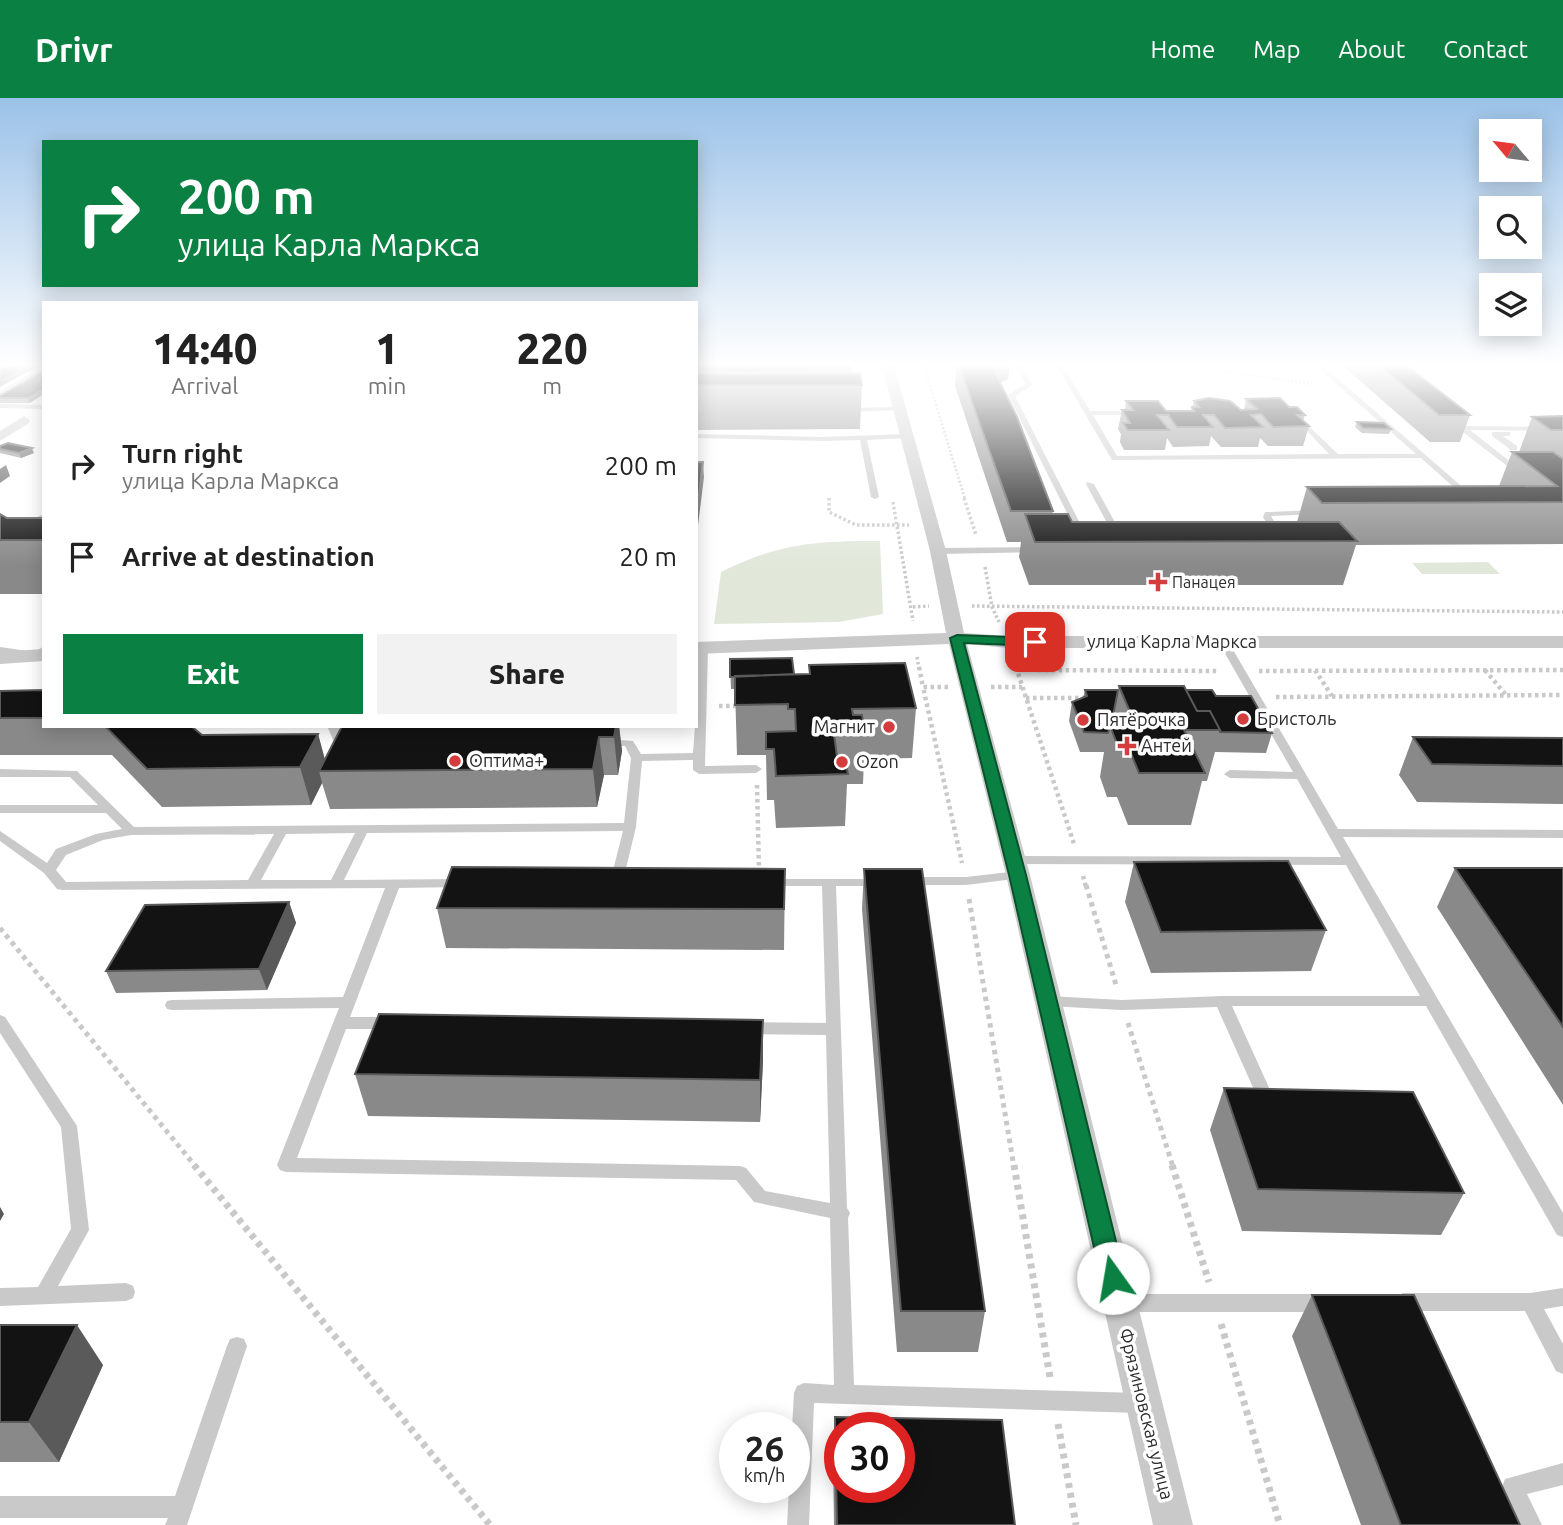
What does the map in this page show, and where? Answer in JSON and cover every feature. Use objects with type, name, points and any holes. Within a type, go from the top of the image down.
[{"type":"street","name":"Фрязиновская улица","points":[[906,433],[1016,868],[1173,1525]]},
{"type":"street","name":"улица Карла Маркса","points":[[700,648],[914,642],[957,638],[1008,642],[1563,642]]},
{"type":"street","points":[[0,658],[42,653]]},
{"type":"lane","points":[[1030,433],[1089,550]]},
{"type":"lane","points":[[1100,433],[1115,457],[1422,456]]},
{"type":"lane","points":[[1313,433],[1335,456]]},
{"type":"lane","points":[[1395,433],[1481,507]]},
{"type":"lane","points":[[1469,433],[1527,479]]},
{"type":"lane","points":[[1514,448],[1495,434],[1527,433]]},
{"type":"lane","points":[[698,436],[863,439],[907,436]]},
{"type":"lane","points":[[863,439],[875,497]]},
{"type":"lane","points":[[1488,448],[1526,448]]},
{"type":"lane","points":[[1077,526],[1113,526],[1090,484]]},
{"type":"lane","points":[[1458,487],[1472,487]]},
{"type":"lane","points":[[1278,544],[1279,538],[1267,517],[1268,514],[1328,512]]},
{"type":"lane","points":[[12,529],[42,517]]},
{"type":"lane","points":[[24,525],[34,532]]},
{"type":"lane","points":[[938,551],[1049,550]]},
{"type":"lane","points":[[1224,643],[1563,1229]]},
{"type":"lane","points":[[700,648],[699,771],[756,769]]},
{"type":"lane","points":[[0,650],[42,653]]},
{"type":"lane","points":[[333,728],[338,740],[365,740]]},
{"type":"lane","points":[[593,741],[629,743],[637,758],[630,827],[617,882]]},
{"type":"lane","points":[[637,758],[699,756]]},
{"type":"lane","points":[[0,773],[73,773],[131,831]]},
{"type":"lane","points":[[1230,775],[1301,776]]},
{"type":"lane","points":[[0,808],[108,809]]},
{"type":"lane","points":[[49,870],[61,852],[100,838],[131,831],[630,827]]},
{"type":"lane","points":[[337,883],[363,829]]},
{"type":"lane","points":[[253,883],[282,830]]},
{"type":"lane","points":[[1334,833],[1563,834]]},
{"type":"lane","points":[[0,835],[49,870],[62,886],[478,883]]},
{"type":"lane","points":[[760,882],[966,881],[1016,868],[1078,859],[1351,861]]},
{"type":"lane","points":[[830,882],[844,1395]]},
{"type":"lane","points":[[394,883],[286,1165],[740,1173],[760,1197],[841,1213]]},
{"type":"lane","points":[[1048,1001],[1122,1005],[1223,1001],[1431,1001]]},
{"type":"lane","points":[[1223,1001],[1263,1092]]},
{"type":"lane","points":[[172,1005],[349,1002]]},
{"type":"lane","points":[[0,1021],[69,1126],[80,1230],[43,1296]]},
{"type":"lane","points":[[341,1023],[409,1024]]},
{"type":"lane","points":[[724,1028],[834,1029]]},
{"type":"lane","points":[[0,1297],[126,1292]]},
{"type":"lane","points":[[1388,1303],[1530,1302],[1563,1297]]},
{"type":"lane","points":[[1530,1302],[1563,1364]]},
{"type":"lane","points":[[1119,1303],[1335,1303]]},
{"type":"lane","points":[[0,1507],[179,1516],[237,1346]]},
{"type":"lane","points":[[798,1525],[804,1393],[1143,1403]]},
{"type":"lane","points":[[1531,1525],[1513,1487],[1563,1474]]},
{"type":"path","points":[[943,433],[968,517],[983,551],[992,607],[1017,666],[1195,1231],[1280,1525]]},
{"type":"path","points":[[829,498],[829,512],[856,525],[931,525]]},
{"type":"path","points":[[892,500],[913,607],[914,642],[966,881],[1076,1525]]},
{"type":"path","points":[[913,607],[948,605],[1563,612]]},
{"type":"path","points":[[1017,666],[1039,670],[1563,670]]},
{"type":"path","points":[[1315,670],[1333,696]]},
{"type":"path","points":[[1485,670],[1506,696]]},
{"type":"path","points":[[923,687],[1022,687]]},
{"type":"path","points":[[1257,697],[1563,695]]},
{"type":"path","points":[[1026,698],[1094,698]]},
{"type":"path","points":[[701,706],[743,705]]},
{"type":"path","points":[[756,769],[760,882]]},
{"type":"path","points":[[0,928],[489,1525]]},
{"type":"shaded area","points":[[880,541],[883,614],[839,622],[714,624],[721,572],[780,549],[817,543]]},
{"type":"shaded area","points":[[1488,562],[1500,574],[1422,574],[1412,563]]},
{"type":"building","points":[[983,433],[1023,433],[1053,511],[1011,511]]},
{"type":"building","points":[[8,443],[32,448],[19,453],[0,449],[0,446]]},
{"type":"building","points":[[1512,452],[1553,452],[1563,459],[1563,502],[1322,503],[1307,487],[1557,486]]},
{"type":"building","points":[[698,462],[703,462],[698,502]]},
{"type":"building","points":[[0,514],[7,518],[42,518],[42,540],[0,540]]},
{"type":"building","points":[[1025,514],[1068,514],[1072,522],[1339,522],[1357,541],[1035,542]]},
{"type":"building","points":[[792,658],[794,674],[730,677],[730,659]]},
{"type":"building","points":[[905,663],[916,708],[852,709],[853,715],[862,715],[865,733],[834,734],[838,765],[846,765],[848,774],[776,776],[774,749],[766,749],[766,732],[796,731],[795,709],[788,709],[788,704],[735,705],[735,676],[810,674],[809,665]]},
{"type":"building","points":[[1119,686],[1184,686],[1197,711],[1210,711],[1220,730],[1184,730],[1205,773],[1139,773],[1128,746],[1118,746],[1110,726],[1136,726]]},
{"type":"building","points":[[42,690],[42,718],[0,718],[0,691]]},
{"type":"building","points":[[1085,690],[1118,690],[1113,716],[1117,726],[1110,726],[1108,733],[1084,732],[1072,702],[1087,696]]},
{"type":"building","points":[[1186,690],[1212,690],[1216,696],[1251,696],[1272,733],[1220,732],[1210,711],[1197,711]]},
{"type":"building","points":[[107,728],[193,728],[202,735],[318,734],[300,767],[147,769]]},
{"type":"building","points":[[341,728],[616,728],[614,737],[599,737],[593,769],[319,771]]},
{"type":"building","points":[[1413,737],[1563,738],[1563,766],[1432,764]]},
{"type":"building","points":[[1288,861],[1326,930],[1161,932],[1134,862]]},
{"type":"building","points":[[452,867],[785,869],[784,909],[437,908]]},
{"type":"building","points":[[1455,868],[1563,868],[1563,1027]]},
{"type":"building","points":[[864,869],[922,869],[985,1311],[901,1311]]},
{"type":"building","points":[[289,902],[259,969],[106,971],[145,905]]},
{"type":"building","points":[[379,1014],[763,1020],[760,1080],[355,1074]]},
{"type":"building","points":[[1224,1088],[1413,1092],[1464,1193],[1258,1189]]},
{"type":"building","points":[[1312,1295],[1414,1295],[1520,1525],[1401,1525]]},
{"type":"building","points":[[0,1325],[77,1325],[29,1422],[0,1422]]},
{"type":"building","points":[[915,1418],[1002,1420],[1015,1525],[837,1525],[837,1503],[915,1503]]},
{"type":"place","name":"Панацея","points":[[1158,582]]},
{"type":"place","name":"Бристоль","points":[[1243,719]]},
{"type":"place","name":"Пятёрочка","points":[[1083,720]]},
{"type":"place","name":"Магнит","points":[[889,727]]},
{"type":"place","name":"Антей","points":[[1127,746]]},
{"type":"place","name":"Оптима+","points":[[455,761]]},
{"type":"place","name":"Ozon","points":[[842,762]]},
{"type":"route","points":[[1035,642],[957,638],[1018,875],[1113,1278]]}]
